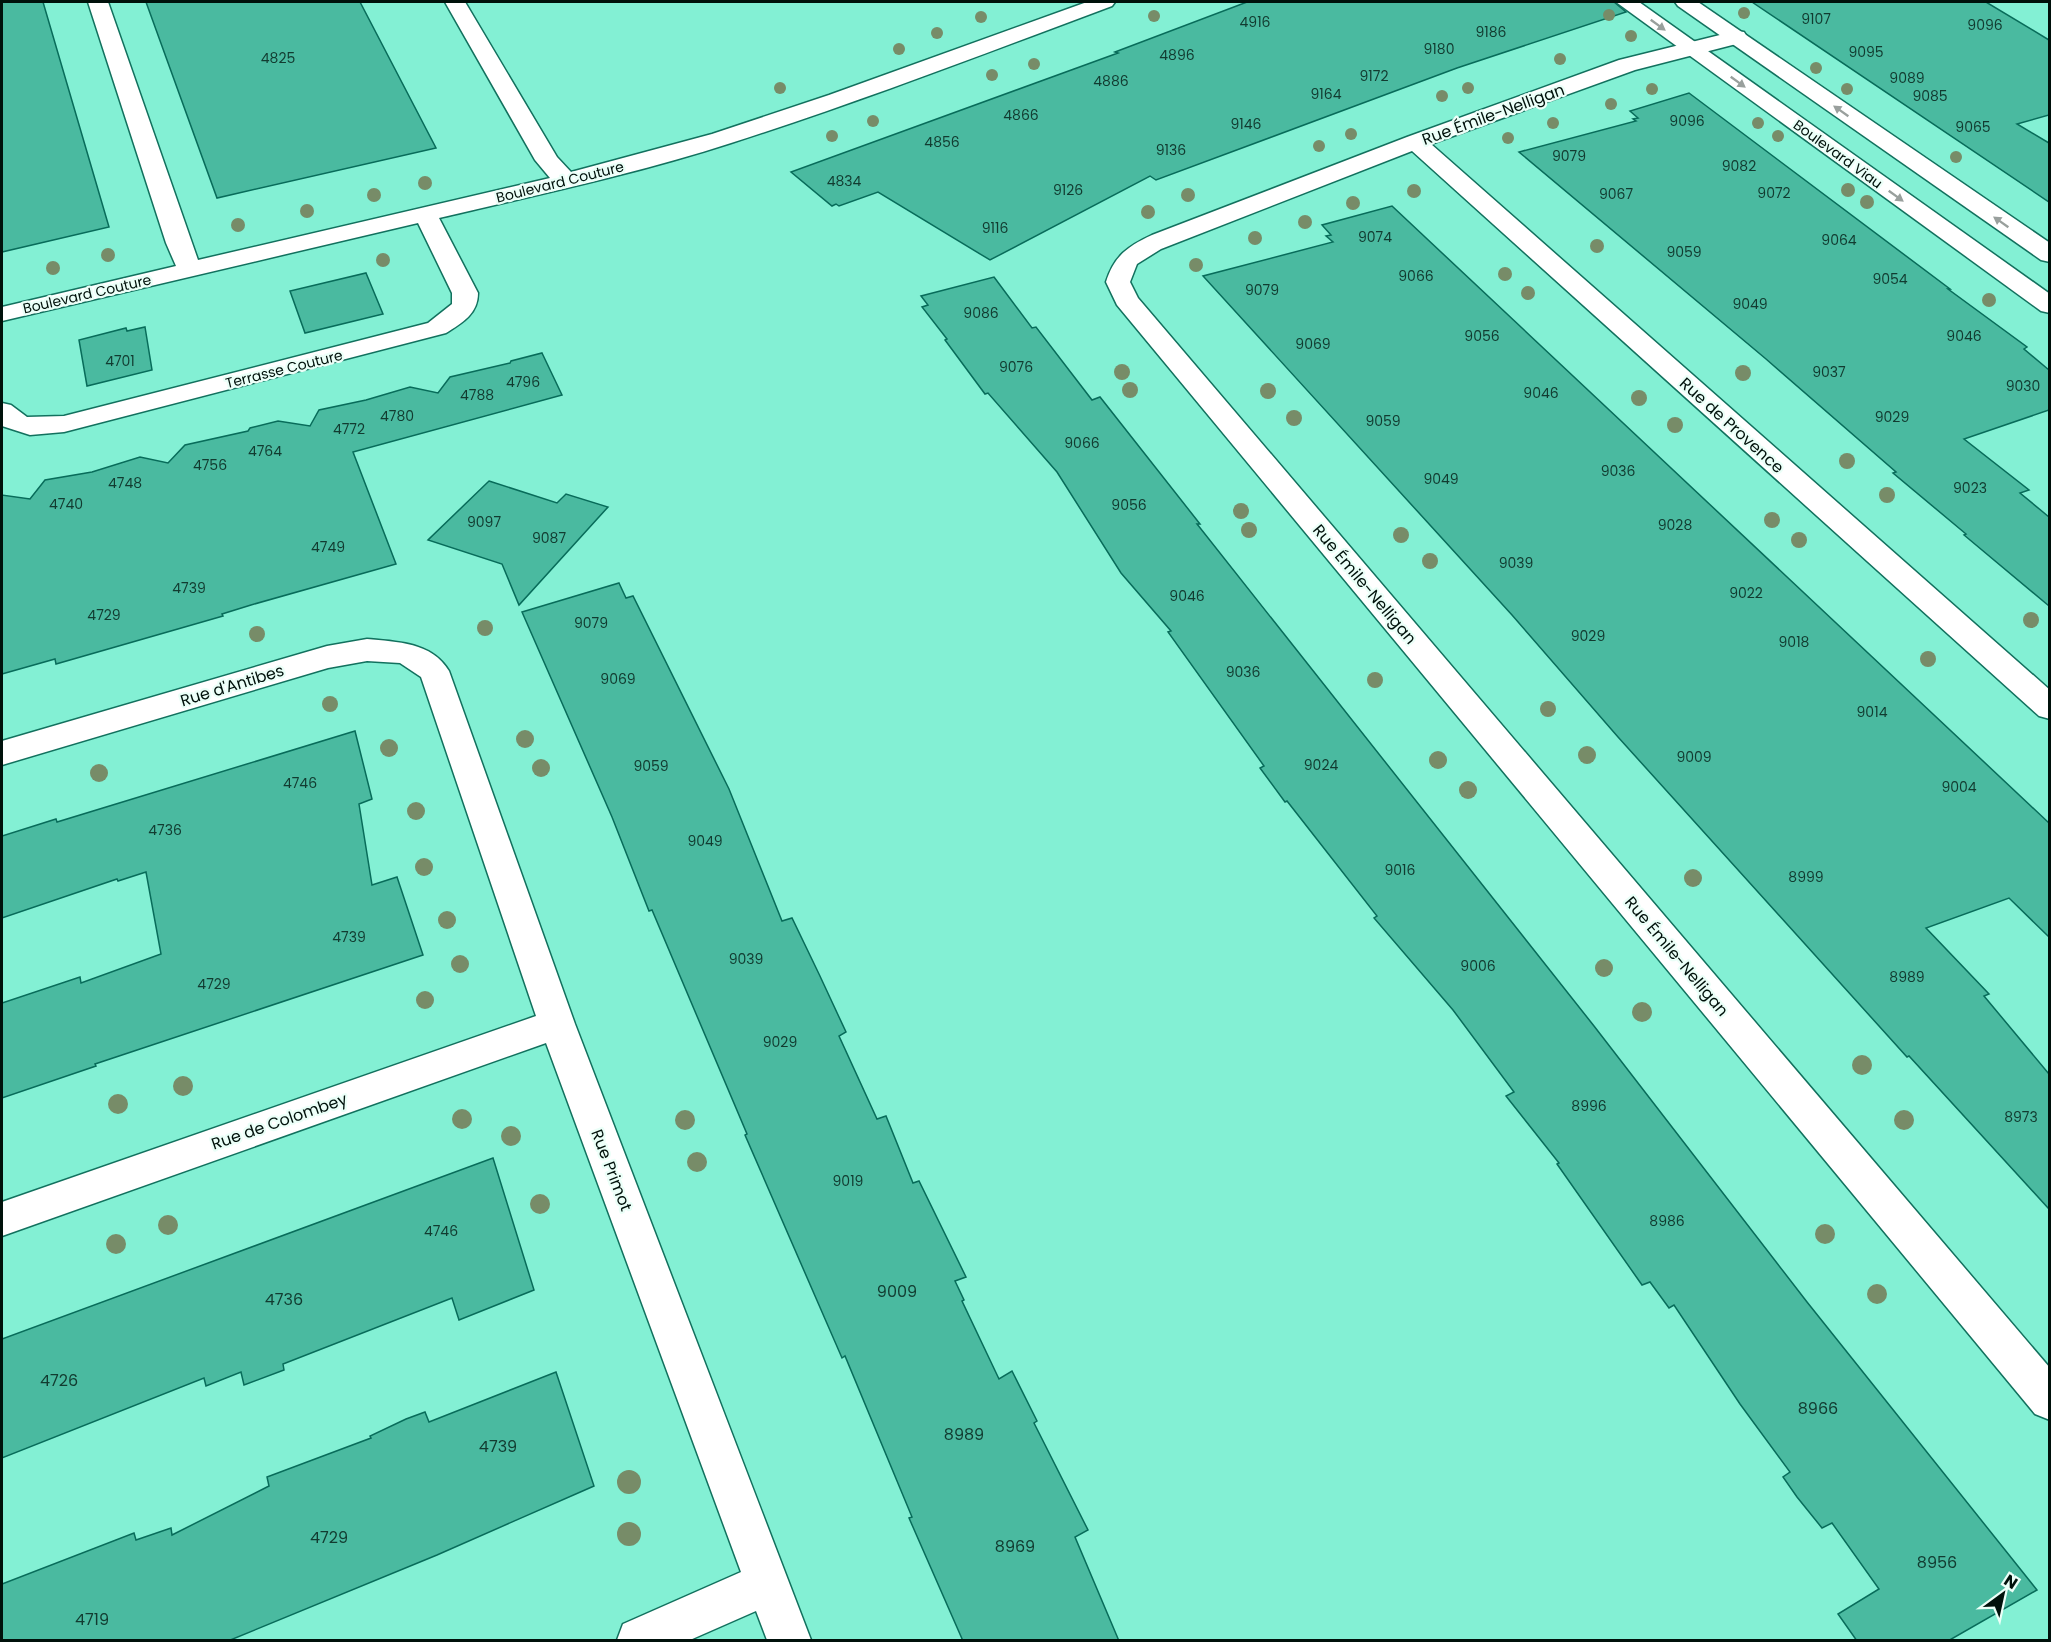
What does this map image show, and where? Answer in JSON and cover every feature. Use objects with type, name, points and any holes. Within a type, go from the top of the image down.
[{"type":"street","points":[[98,2],[178,243],[190,270]]},
{"type":"street","points":[[455,2],[547,160],[566,181]]},
{"type":"street","name":"Boulevard Couture","points":[[2,314],[566,181],[720,139],[837,100],[1105,2]]},
{"type":"street","name":"Boulevard Viau","points":[[1626,2],[2049,306]]},
{"type":"street","points":[[1685,2],[2049,255]]},
{"type":"street","name":"Rue Émile-Nelligan","points":[[1736,37],[1628,65],[1415,142],[1138,251],[1123,264],[1118,282],[1126,300],[2049,1400]]},
{"type":"street","name":"Rue de Provence","points":[[1415,142],[2049,708]]},
{"type":"street","name":"Terrasse Couture","points":[[2,411],[5,416],[19,425],[41,427],[64,424],[437,328],[455,316],[465,305],[465,293],[426,215]]},
{"type":"street","name":"Rue d'Antibes","points":[[2,753],[327,657],[367,650],[407,653],[434,671],[443,697]]},
{"type":"street","name":"Rue Primot","points":[[443,697],[557,1024],[789,1641]]},
{"type":"street","name":"Rue de Colombey","points":[[2,1219],[557,1024]]},
{"type":"street","points":[[639,1641],[769,1583]]},
{"type":"building","points":[[2,2],[43,2],[109,227],[2,252]]},
{"type":"building","points":[[146,2],[360,2],[436,148],[217,198]]},
{"type":"building","points":[[1247,2],[1614,2],[1626,12],[1457,68],[1156,180],[1150,176],[990,260],[878,192],[839,206],[836,204],[832,206],[791,172],[1118,53],[1115,52]]},
{"type":"building","points":[[1752,2],[1986,2],[2049,40],[2049,115],[2017,124],[2049,143],[2049,202]]},
{"type":"building","points":[[1689,93],[2027,347],[2024,349],[2049,370],[2049,410],[1964,439],[2029,490],[2020,493],[2049,517],[2049,606],[1964,535],[1966,534],[1893,473],[1896,472],[1766,359],[1519,152],[1636,121],[1633,119],[1638,118],[1630,111]]},
{"type":"building","points":[[1392,206],[2049,823],[2049,937],[2009,898],[1926,928],[1989,994],[1984,996],[2049,1074],[2049,1209],[1909,1056],[1907,1057],[1618,737],[1512,615],[1203,276],[1333,242],[1326,236],[1331,235],[1322,225]]},
{"type":"building","points":[[366,273],[383,314],[305,333],[290,291]]},
{"type":"building","points":[[994,277],[1032,328],[1036,327],[1092,400],[1100,397],[1200,524],[1197,524],[1594,1026],[1807,1302],[2037,1590],[1948,1641],[1857,1641],[1838,1614],[1879,1589],[1832,1523],[1822,1528],[1797,1497],[1783,1477],[1790,1472],[1740,1404],[1674,1305],[1669,1308],[1650,1282],[1642,1285],[1557,1164],[1559,1163],[1506,1096],[1514,1092],[1453,1010],[1374,918],[1377,916],[1287,801],[1285,802],[1260,768],[1264,766],[1168,632],[1171,631],[1121,573],[1057,472],[988,393],[985,394],[922,307],[928,305],[921,296]]},
{"type":"building","points":[[145,327],[152,370],[87,386],[79,340],[126,328],[127,331]]},
{"type":"building","points":[[542,353],[562,395],[353,452],[396,564],[56,664],[55,659],[2,674],[2,495],[30,499],[45,480],[92,472],[140,457],[168,463],[185,445],[248,431],[250,428],[278,421],[310,426],[319,410],[366,400],[410,387],[438,393],[450,377]]},
{"type":"building","points":[[489,481],[557,503],[566,494],[608,507],[519,605],[502,564],[428,540]]},
{"type":"building","points":[[619,583],[626,598],[633,596],[729,789],[782,921],[792,918],[819,974],[846,1032],[839,1036],[877,1119],[886,1116],[913,1183],[919,1181],[966,1277],[955,1281],[964,1300],[962,1301],[999,1379],[1012,1371],[1037,1421],[1034,1423],[1088,1530],[1075,1537],[1119,1641],[963,1641],[909,1518],[912,1517],[845,1356],[842,1358],[745,1135],[747,1134],[652,910],[649,911],[612,817],[522,612]]},
{"type":"building","points":[[355,731],[372,799],[359,804],[372,885],[397,877],[423,955],[95,1064],[96,1066],[2,1098],[2,1003],[80,977],[81,983],[161,954],[146,872],[118,881],[117,879],[2,918],[2,836],[56,819],[57,822]]},
{"type":"building","points":[[493,1158],[534,1290],[459,1320],[452,1298],[283,1364],[284,1370],[244,1385],[241,1372],[206,1386],[204,1378],[2,1458],[2,1339]]},
{"type":"building","points":[[556,1372],[594,1486],[437,1555],[228,1641],[2,1641],[2,1584],[134,1533],[136,1540],[171,1528],[172,1535],[269,1486],[267,1477],[371,1438],[370,1436],[425,1412],[429,1422]]}]
